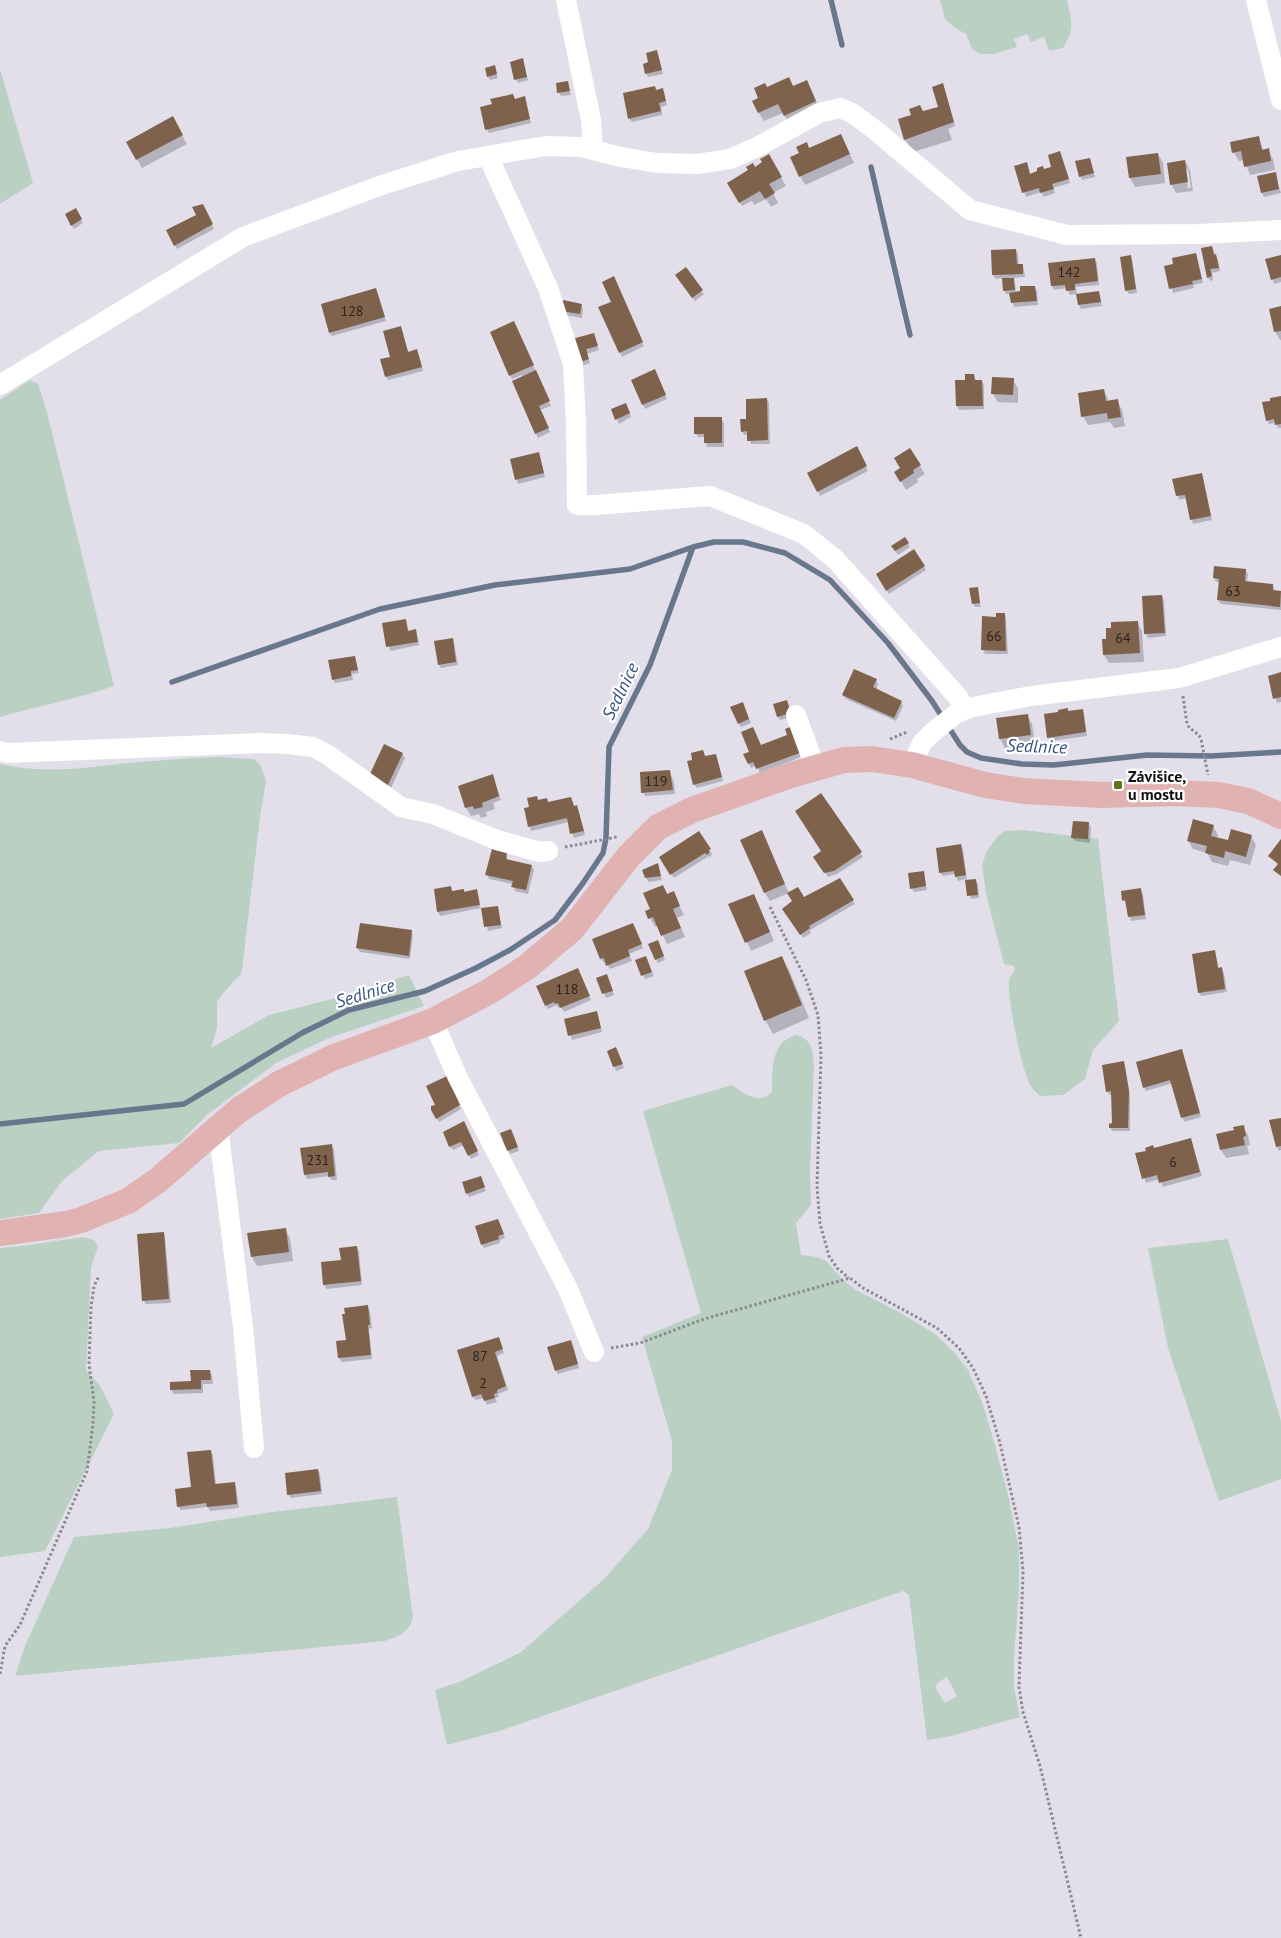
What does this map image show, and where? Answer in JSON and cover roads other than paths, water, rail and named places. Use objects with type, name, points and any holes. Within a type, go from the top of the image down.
[{"type":"main road","points":[[0,1233],[66,1224],[128,1201],[157,1181],[218,1127],[257,1097],[296,1074],[332,1058],[432,1022],[509,979],[558,942],[582,917],[629,856],[658,828],[680,815],[700,807],[815,767],[844,760],[891,761],[985,785],[1023,792],[1101,795],[1189,793],[1219,795],[1248,801],[1281,816]]},
{"type":"street","points":[[566,0],[591,120],[593,150]]},
{"type":"street","points":[[1256,0],[1281,100]]},
{"type":"street","points":[[0,385],[243,237],[382,185],[458,161],[546,146],[582,147],[657,163],[697,164],[730,159],[757,147],[819,112],[840,108],[852,112],[875,130],[970,210],[1067,235],[1199,234],[1281,230]]},
{"type":"street","points":[[488,156],[548,288],[572,364],[576,423],[577,505],[710,496],[804,534],[835,559],[954,691],[961,712]]},
{"type":"street","points":[[912,765],[925,740],[941,725],[961,712],[985,704],[1031,696],[1179,678],[1281,647]]},
{"type":"street","points":[[796,715],[815,767]]},
{"type":"street","points":[[0,752],[260,743],[313,746],[401,807],[433,814],[497,840],[540,852],[548,851]]},
{"type":"street","points":[[432,1022],[458,1078],[568,1289],[594,1352]]},
{"type":"street","points":[[218,1127],[243,1327],[254,1448]]},
{"type":"waterway","points":[[831,0],[842,45]]},
{"type":"waterway","points":[[871,167],[910,335]]},
{"type":"waterway","name":"Sedlnice","points":[[0,1124],[184,1104],[302,1033],[349,1010],[425,991],[510,950],[555,920],[603,853],[606,838],[609,747],[650,665],[693,547],[714,542],[743,542],[785,553],[830,580],[888,643],[932,701],[960,745],[967,752],[981,758],[1022,764],[1054,765],[1147,755],[1211,756],[1281,752]]},
{"type":"waterway","points":[[172,682],[380,609],[495,585],[630,569],[693,547]]},
{"type":"place","name":"Závišice, u mostu","points":[[1118,785]]}]
